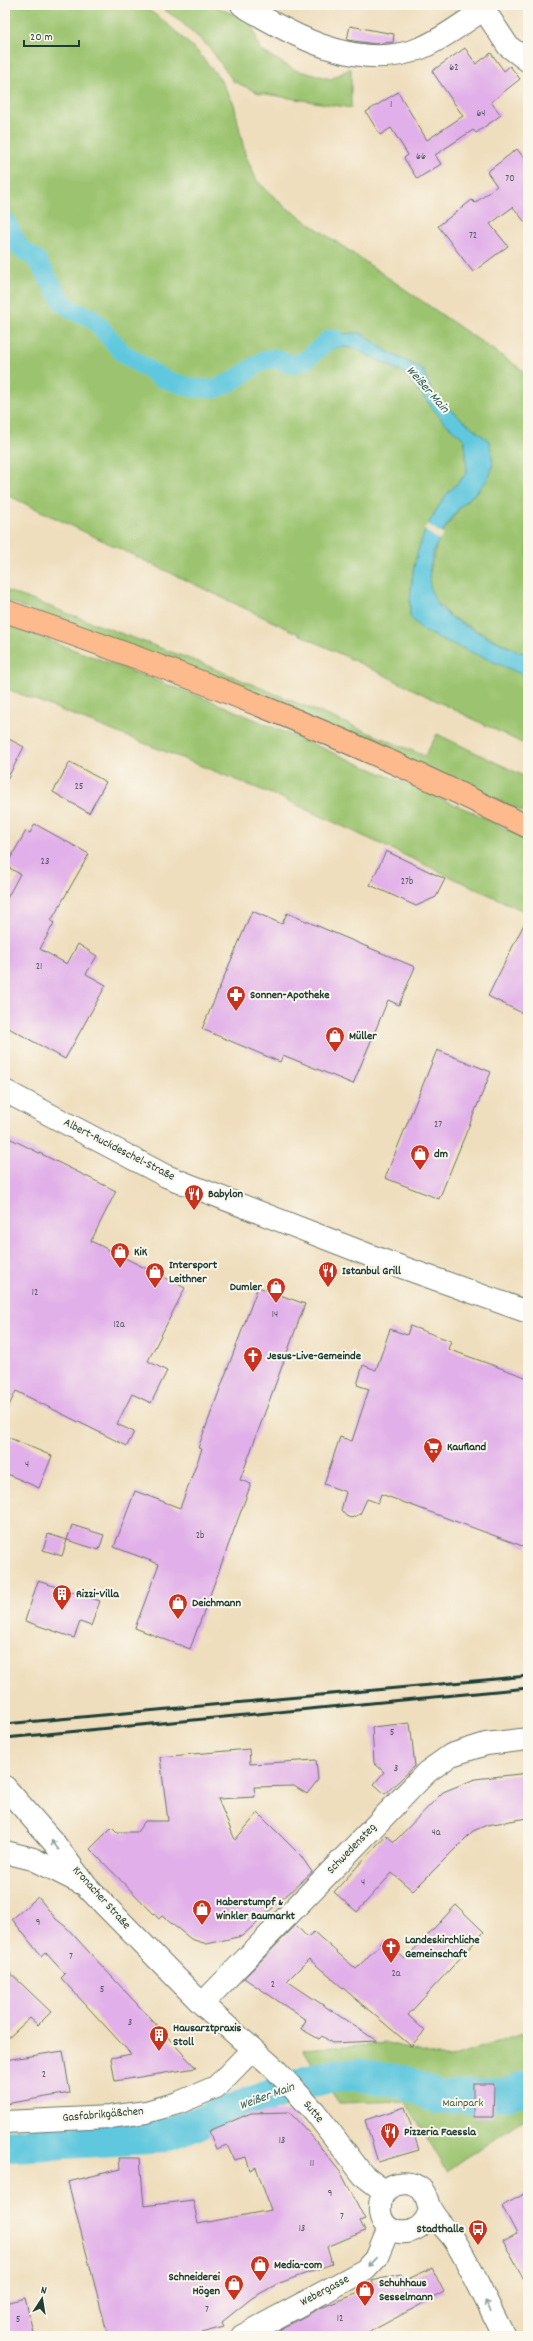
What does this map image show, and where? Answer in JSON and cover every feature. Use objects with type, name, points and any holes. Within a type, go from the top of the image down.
[{"type":"highway","points":[[5,611],[195,680],[296,721],[444,786],[528,827]]},
{"type":"street","points":[[242,5],[282,27],[331,50],[366,56],[395,55],[421,48],[445,36],[482,7],[508,46],[528,61]]},
{"type":"street","name":"Albert-Ruckdeschel-Straße","points":[[5,1091],[166,1176],[379,1260],[528,1312]]},
{"type":"street","name":"Schwedensteg","points":[[202,2004],[427,1772],[451,1755],[486,1744],[528,1739]]},
{"type":"street","name":"Kronacher Straße","points":[[5,1787],[54,1844],[87,1887],[202,2004]]},
{"type":"street","points":[[5,1852],[34,1860],[87,1887]]},
{"type":"street","name":"Sutte","points":[[202,2004],[275,2069],[315,2112],[363,2175],[385,2192]]},
{"type":"street","name":"Gasfabrikgäßchen","points":[[5,2122],[110,2117],[146,2112],[178,2103],[216,2087],[252,2050]]},
{"type":"street","points":[[430,2209],[425,2222],[416,2230],[402,2233],[389,2228],[380,2215],[381,2199],[385,2192],[398,2184],[413,2185],[426,2194],[430,2209],[455,2241],[504,2336]]},
{"type":"street","name":"Webergasse","points":[[242,2336],[365,2270],[377,2257],[389,2228]]},
{"type":"green space","points":[[5,5],[141,5],[163,20],[196,50],[218,76],[234,104],[245,154],[257,181],[284,206],[528,374],[528,653],[519,652],[451,617],[433,598],[428,580],[438,539],[461,506],[480,489],[490,442],[443,404],[432,391],[422,369],[388,352],[361,333],[308,352],[322,352],[340,347],[354,348],[404,373],[444,422],[465,440],[467,473],[446,495],[435,512],[421,541],[414,569],[410,600],[410,617],[528,677],[528,746],[374,670],[5,494]]},
{"type":"green space","points":[[157,5],[213,5],[252,23],[260,50],[295,70],[331,79],[351,68],[351,108],[259,93],[233,81],[209,47],[178,19]]},
{"type":"green space","points":[[5,590],[198,662],[425,756],[437,734],[528,778],[528,814],[432,770],[5,600]]},
{"type":"green space","points":[[5,624],[214,702],[477,814],[528,840],[528,913],[282,798],[5,688]]},
{"type":"green space","name":"Mainpark","points":[[528,2031],[528,2118],[519,2122],[447,2171],[405,2101],[339,2103],[303,2049],[388,2043],[448,2059]]},
{"type":"water","points":[[361,333],[388,352],[422,369],[432,391],[443,404],[490,442],[493,463],[490,475],[483,485],[451,518],[436,547],[431,562],[429,577],[432,592],[439,605],[451,617],[519,652],[528,653],[528,677],[425,632],[410,617],[410,600],[414,569],[421,541],[427,527],[446,495],[467,473],[465,440],[444,422],[404,373],[354,348],[340,347],[322,352],[308,352],[326,334]]},
{"type":"pier","points":[[427,524],[444,535],[439,540],[424,530]]},
{"type":"building","points":[[350,26],[394,34],[393,42],[375,44],[347,40]]},
{"type":"building","points":[[465,48],[476,64],[491,53],[504,71],[510,66],[520,79],[491,102],[501,115],[476,133],[473,130],[435,155],[441,164],[417,179],[404,158],[408,155],[391,128],[380,135],[366,112],[398,92],[427,140],[463,116],[432,71]]},
{"type":"building","points":[[517,149],[528,163],[528,226],[513,207],[490,224],[508,246],[473,272],[438,226],[472,200],[475,203],[497,186],[487,172]]},
{"type":"building","points":[[5,737],[24,747],[5,783]]},
{"type":"building","points":[[70,762],[106,782],[89,813],[53,792]]},
{"type":"building","points":[[35,824],[89,854],[51,921],[54,923],[40,949],[67,964],[78,944],[97,956],[86,974],[106,985],[65,1059],[5,1026],[5,902],[20,874],[6,866],[26,831],[30,833]]},
{"type":"building","points":[[386,851],[445,879],[436,897],[416,906],[370,885]]},
{"type":"building","points":[[252,911],[282,924],[287,913],[415,967],[399,1005],[388,1000],[353,1084],[283,1055],[280,1062],[202,1029]]},
{"type":"building","points":[[528,916],[528,1016],[488,996]]},
{"type":"building","points":[[437,1050],[491,1072],[439,1199],[385,1178]]},
{"type":"building","points":[[5,1136],[116,1191],[91,1241],[185,1288],[148,1361],[167,1371],[151,1403],[132,1394],[117,1424],[134,1432],[127,1446],[16,1391],[5,1414]]},
{"type":"building","points":[[258,1287],[305,1304],[240,1480],[251,1484],[190,1649],[135,1628],[159,1564],[114,1547],[135,1491],[180,1508],[202,1449],[198,1448]]},
{"type":"building","points":[[410,1326],[451,1341],[448,1349],[528,1378],[528,1548],[381,1494],[378,1503],[367,1499],[360,1514],[351,1518],[346,1516],[341,1510],[346,1492],[324,1484],[340,1437],[352,1441],[369,1389],[357,1385],[363,1365],[376,1370],[390,1329],[407,1335]]},
{"type":"building","points":[[5,1436],[52,1456],[39,1488],[5,1473]]},
{"type":"building","points":[[72,1525],[104,1535],[99,1550],[67,1540]]},
{"type":"building","points":[[48,1534],[67,1540],[62,1556],[43,1550]]},
{"type":"building","name":"Rizzi-Villa","points":[[38,1581],[100,1601],[91,1626],[80,1622],[74,1638],[25,1621]]},
{"type":"building","points":[[410,1723],[415,1766],[385,1794],[374,1784],[384,1772],[374,1763],[372,1727]]},
{"type":"building","points":[[249,1749],[250,1764],[316,1760],[318,1780],[307,1794],[294,1786],[254,1787],[255,1797],[218,1799],[235,1840],[258,1813],[301,1856],[312,1872],[242,1936],[207,1944],[191,1939],[162,1916],[159,1919],[90,1849],[112,1827],[117,1832],[137,1832],[145,1821],[168,1821],[160,1757]]},
{"type":"building","points":[[528,1773],[528,1818],[487,1825],[473,1831],[413,1891],[392,1873],[357,1912],[334,1892],[386,1835],[394,1842],[443,1792],[475,1779]]},
{"type":"building","points":[[38,1897],[56,1919],[66,1927],[196,2068],[115,2081],[111,2058],[131,2054],[61,1978],[65,1974],[45,1952],[41,1956],[12,1919]]},
{"type":"building","points":[[456,1905],[484,1932],[408,2015],[425,2031],[411,2046],[309,1959],[287,1981],[377,2041],[332,2043],[322,2036],[319,2039],[301,2029],[306,2020],[244,1978],[296,1925],[307,1937],[314,1932],[356,1969],[384,1940],[405,1959]]},
{"type":"building","points":[[5,1968],[51,2012],[38,2025],[30,2018],[5,2041]]},
{"type":"building","points":[[63,2051],[70,2093],[5,2104],[5,2060]]},
{"type":"building","points":[[473,2084],[494,2084],[493,2117],[473,2117]]},
{"type":"building","points":[[405,2107],[419,2150],[378,2162],[365,2120]]},
{"type":"building","points":[[289,2112],[310,2134],[341,2173],[365,2219],[360,2221],[365,2231],[327,2247],[332,2264],[277,2284],[252,2298],[222,2322],[224,2327],[201,2333],[203,2336],[108,2336],[68,2182],[120,2169],[119,2158],[140,2158],[144,2206],[193,2200],[198,2224],[271,2210],[256,2167],[250,2170],[246,2157],[234,2160],[227,2145],[216,2149],[209,2131],[251,2113]]},
{"type":"building","points":[[528,2192],[528,2287],[503,2241],[517,2234],[502,2206]]},
{"type":"building","points":[[432,2268],[444,2292],[362,2336],[268,2336],[318,2309],[374,2287],[372,2281],[401,2274],[404,2281]]},
{"type":"building","points":[[25,2298],[34,2336],[5,2336],[5,2303]]},
{"type":"waterway","name":"Weißer Main","points":[[5,220],[20,248],[36,259],[64,304],[74,311],[92,318],[123,353],[161,378],[192,388],[215,389],[231,382],[263,361],[274,358],[293,365],[307,359],[328,340],[335,339]]},
{"type":"waterway","name":"Weißer Main","points":[[5,2146],[159,2137],[308,2082],[334,2075],[359,2075],[405,2082],[439,2098],[508,2094],[528,2087]]},
{"type":"railway","points":[[5,1724],[528,1676]]},
{"type":"railway","points":[[5,1738],[528,1688]]},
{"type":"place","name":"Sonnen-Apotheke","points":[[236,1012]]},
{"type":"place","name":"Müller","points":[[335,1053]]},
{"type":"place","name":"dm","points":[[420,1171]]},
{"type":"place","name":"Babylon","points":[[194,1211]]},
{"type":"place","name":"KiK","points":[[120,1269]]},
{"type":"place","name":"Istanbul Grill","points":[[328,1288]]},
{"type":"place","name":"Intersport Leithner","points":[[155,1289]]},
{"type":"place","name":"Dumler","points":[[276,1304]]},
{"type":"place","name":"Jesus-Live-Gemeinde","points":[[253,1373]]},
{"type":"place","name":"Kaufland","points":[[433,1464]]},
{"type":"place","name":"Rizzi-Villa","points":[[62,1611]]},
{"type":"place","name":"Deichmann","points":[[178,1620]]},
{"type":"place","name":"Haberstumpf & Winkler Baumarkt","points":[[202,1926]]},
{"type":"place","name":"Landeskirchliche Gemeinschaft","points":[[391,1964]]},
{"type":"place","name":"Hausarztpraxis Stoll","points":[[159,2052]]},
{"type":"place","name":"Pizzeria Faessla","points":[[390,2149]]},
{"type":"place","name":"Stadthalle","points":[[478,2246]]},
{"type":"place","name":"Media-com","points":[[260,2282]]},
{"type":"place","name":"Schneiderei Högen","points":[[234,2301]]},
{"type":"place","name":"Schuhhaus Sesselmann","points":[[365,2307]]}]
